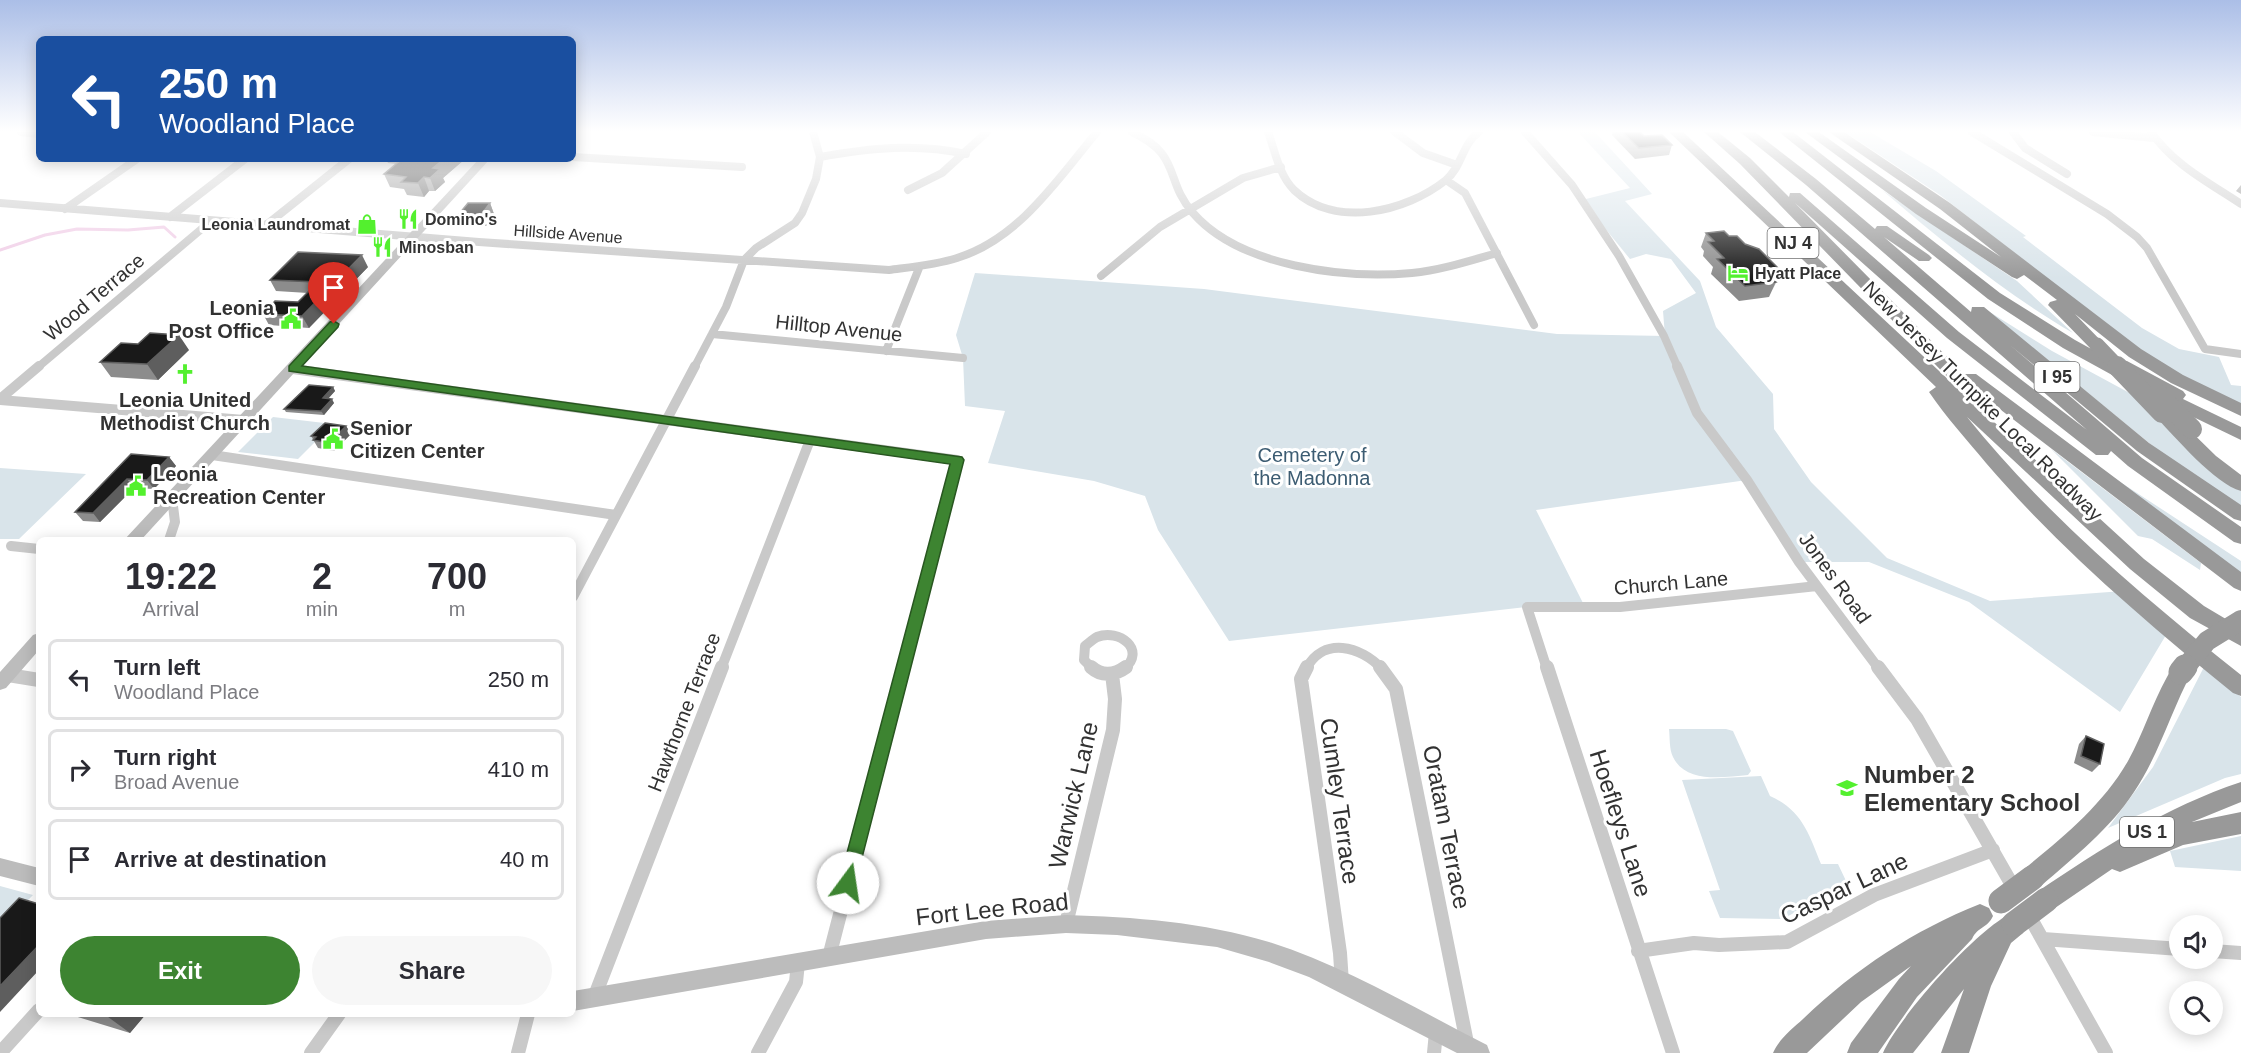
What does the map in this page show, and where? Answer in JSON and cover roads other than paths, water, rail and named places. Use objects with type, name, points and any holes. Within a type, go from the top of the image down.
[{"type":"highway","name":"NJ 4","points":[[1728,181],[1910,354]]},
{"type":"highway","name":"New Jersey Turnpike Local Roadway","points":[[1764,181],[1848,268],[2116,532],[2170,581],[2241,636]]},
{"type":"highway","points":[[1774,181],[1935,320],[2070,427],[2180,507],[2241,538]]},
{"type":"highway","points":[[1794,181],[1886,248]]},
{"type":"highway","name":"I 95","points":[[1809,181],[2127,456],[2185,500],[2241,538]]},
{"type":"highway","name":"I 95","points":[[1825,181],[2121,429],[2195,484],[2241,514]]},
{"type":"highway","name":"I 95","points":[[1847,181],[1964,273],[2025,316],[2114,369],[2241,434]]},
{"type":"highway","points":[[1879,181],[1921,211],[2033,279],[2129,364],[2212,448],[2241,470]]},
{"type":"highway","points":[[1902,181],[2145,360],[2187,384],[2241,410]]},
{"type":"highway","points":[[1882,229],[1991,307],[2066,355],[2160,406],[2241,444]]},
{"type":"highway","points":[[1848,268],[1878,290],[1968,377],[2128,495],[2241,584]]},
{"type":"highway","points":[[2033,279],[2209,460],[2241,485]]},
{"type":"highway","points":[[2025,316],[2241,426]]},
{"type":"highway","points":[[1910,354],[2156,580],[2197,612],[2241,636]]},
{"type":"highway","points":[[1910,354],[1954,413],[2043,512],[2158,618],[2241,687]]},
{"type":"highway","name":"US 1","points":[[1861,1053],[1891,1009],[1943,950],[1991,908],[2032,878],[2090,829],[2126,783],[2144,751],[2181,672],[2207,641],[2241,620]]},
{"type":"highway","name":"US 1","points":[[1897,1053],[1948,986],[2014,924],[2068,885],[2152,830],[2173,818],[2237,793]]},
{"type":"highway","points":[[2068,885],[2168,839],[2209,828],[2241,823]]},
{"type":"highway","points":[[1787,1053],[1844,999],[1875,975],[1925,944],[1991,908]]},
{"type":"highway","points":[[1955,1053],[1986,967],[1993,952],[2014,924]]},
{"type":"street","points":[[65,209],[105,181]]},
{"type":"street","points":[[170,217],[216,181]]},
{"type":"street","points":[[265,226],[321,181]]},
{"type":"street","points":[[135,537],[293,369],[465,181]]},
{"type":"street","points":[[576,591],[726,307],[744,260],[756,248],[795,223],[802,213],[815,181]]},
{"type":"street","points":[[908,190],[930,181]]},
{"type":"street","name":"Hillside Avenue","points":[[0,202],[265,226],[890,270],[919,268],[967,255],[1014,227],[1029,214],[1056,181]]},
{"type":"street","points":[[1178,181],[1196,218],[1217,234],[1250,250],[1286,263],[1330,271],[1372,274],[1413,273],[1497,253]]},
{"type":"street","points":[[1101,276],[1149,234],[1238,181]]},
{"type":"street","points":[[1288,181],[1302,197],[1321,206],[1352,212],[1391,209],[1407,203],[1444,181]]},
{"type":"street","points":[[1448,181],[1465,193],[1534,325]]},
{"type":"street","name":"Jones Road","points":[[1569,181],[1619,256],[1664,336],[1697,413],[1747,480],[1799,562],[1917,719],[2106,1053]]},
{"type":"street","points":[[2053,181],[2107,214],[2141,241],[2205,349],[2241,354]]},
{"type":"street","points":[[2206,181],[2241,204]]},
{"type":"street","name":"Wood Terrace","points":[[0,400],[211,221]]},
{"type":"street","points":[[886,351],[919,268]]},
{"type":"street","name":"Hilltop Avenue","points":[[712,334],[963,358]]},
{"type":"street","points":[[293,369],[957,460],[829,957]]},
{"type":"street","points":[[0,400],[244,420]]},
{"type":"street","name":"Hawthorne Terrace","points":[[594,998],[810,440]]},
{"type":"street","points":[[212,455],[616,515]]},
{"type":"street","points":[[170,537],[175,522],[172,498]]},
{"type":"street","points":[[10,546],[36,549]]},
{"type":"street","name":"Church Lane","points":[[1527,607],[1620,607],[1817,586]]},
{"type":"street","name":"Hoefleys Lane","points":[[1527,607],[1672,1053]]},
{"type":"street","points":[[4,679],[36,642]]},
{"type":"street","name":"Cumley Terrace","points":[[1340,648],[1318,654],[1305,668],[1301,679],[1340,953],[1342,983]]},
{"type":"street","name":"Oratam Terrace","points":[[1340,648],[1361,651],[1372,657],[1391,677],[1396,689],[1473,1050]]},
{"type":"street","name":"Warwick Lane","points":[[1066,924],[1113,730],[1115,699],[1112,674]]},
{"type":"street","points":[[4,679],[36,680]]},
{"type":"street","name":"Caspar Lane","points":[[1638,951],[1694,943],[1719,945],[1787,942],[1874,895],[1993,850]]},
{"type":"street","points":[[0,867],[36,877]]},
{"type":"street","name":"Fort Lee Road","points":[[576,1001],[986,930],[1066,924],[1117,926],[1217,938],[1269,952],[1342,983],[1473,1050]]},
{"type":"street","points":[[2043,939],[2169,947]]},
{"type":"street","points":[[2223,952],[2241,953]]},
{"type":"street","points":[[758,1053],[796,982],[798,963]]},
{"type":"street","points":[[0,1053],[36,1013]]},
{"type":"street","points":[[311,1053],[337,1017]]},
{"type":"street","points":[[518,1053],[527,1017]]},
{"type":"street","points":[[1434,1053],[1436,1032]]},
{"type":"waterway","points":[[0,250],[45,235],[77,229],[128,230],[164,227],[175,237]]},
{"type":"place","name":"Domino's","points":[[408,219]]},
{"type":"place","name":"Leonia Laundromat","points":[[367,224]]},
{"type":"place","name":"Minosban","points":[[382,247]]},
{"type":"place","name":"Hyatt Place","points":[[1738,273]]},
{"type":"place","name":"Leonia Post Office","points":[[291,319]]},
{"type":"place","name":"Leonia United Methodist Church","points":[[185,374]]},
{"type":"place","name":"Senior Citizen Center","points":[[333,439]]},
{"type":"place","name":"Leonia Recreation Center","points":[[136,486]]},
{"type":"place","name":"Number 2 Elementary School","points":[[1847,788]]},
{"type":"park label","name":"Cemetery of the Madonna","points":[[1312,466]]}]
